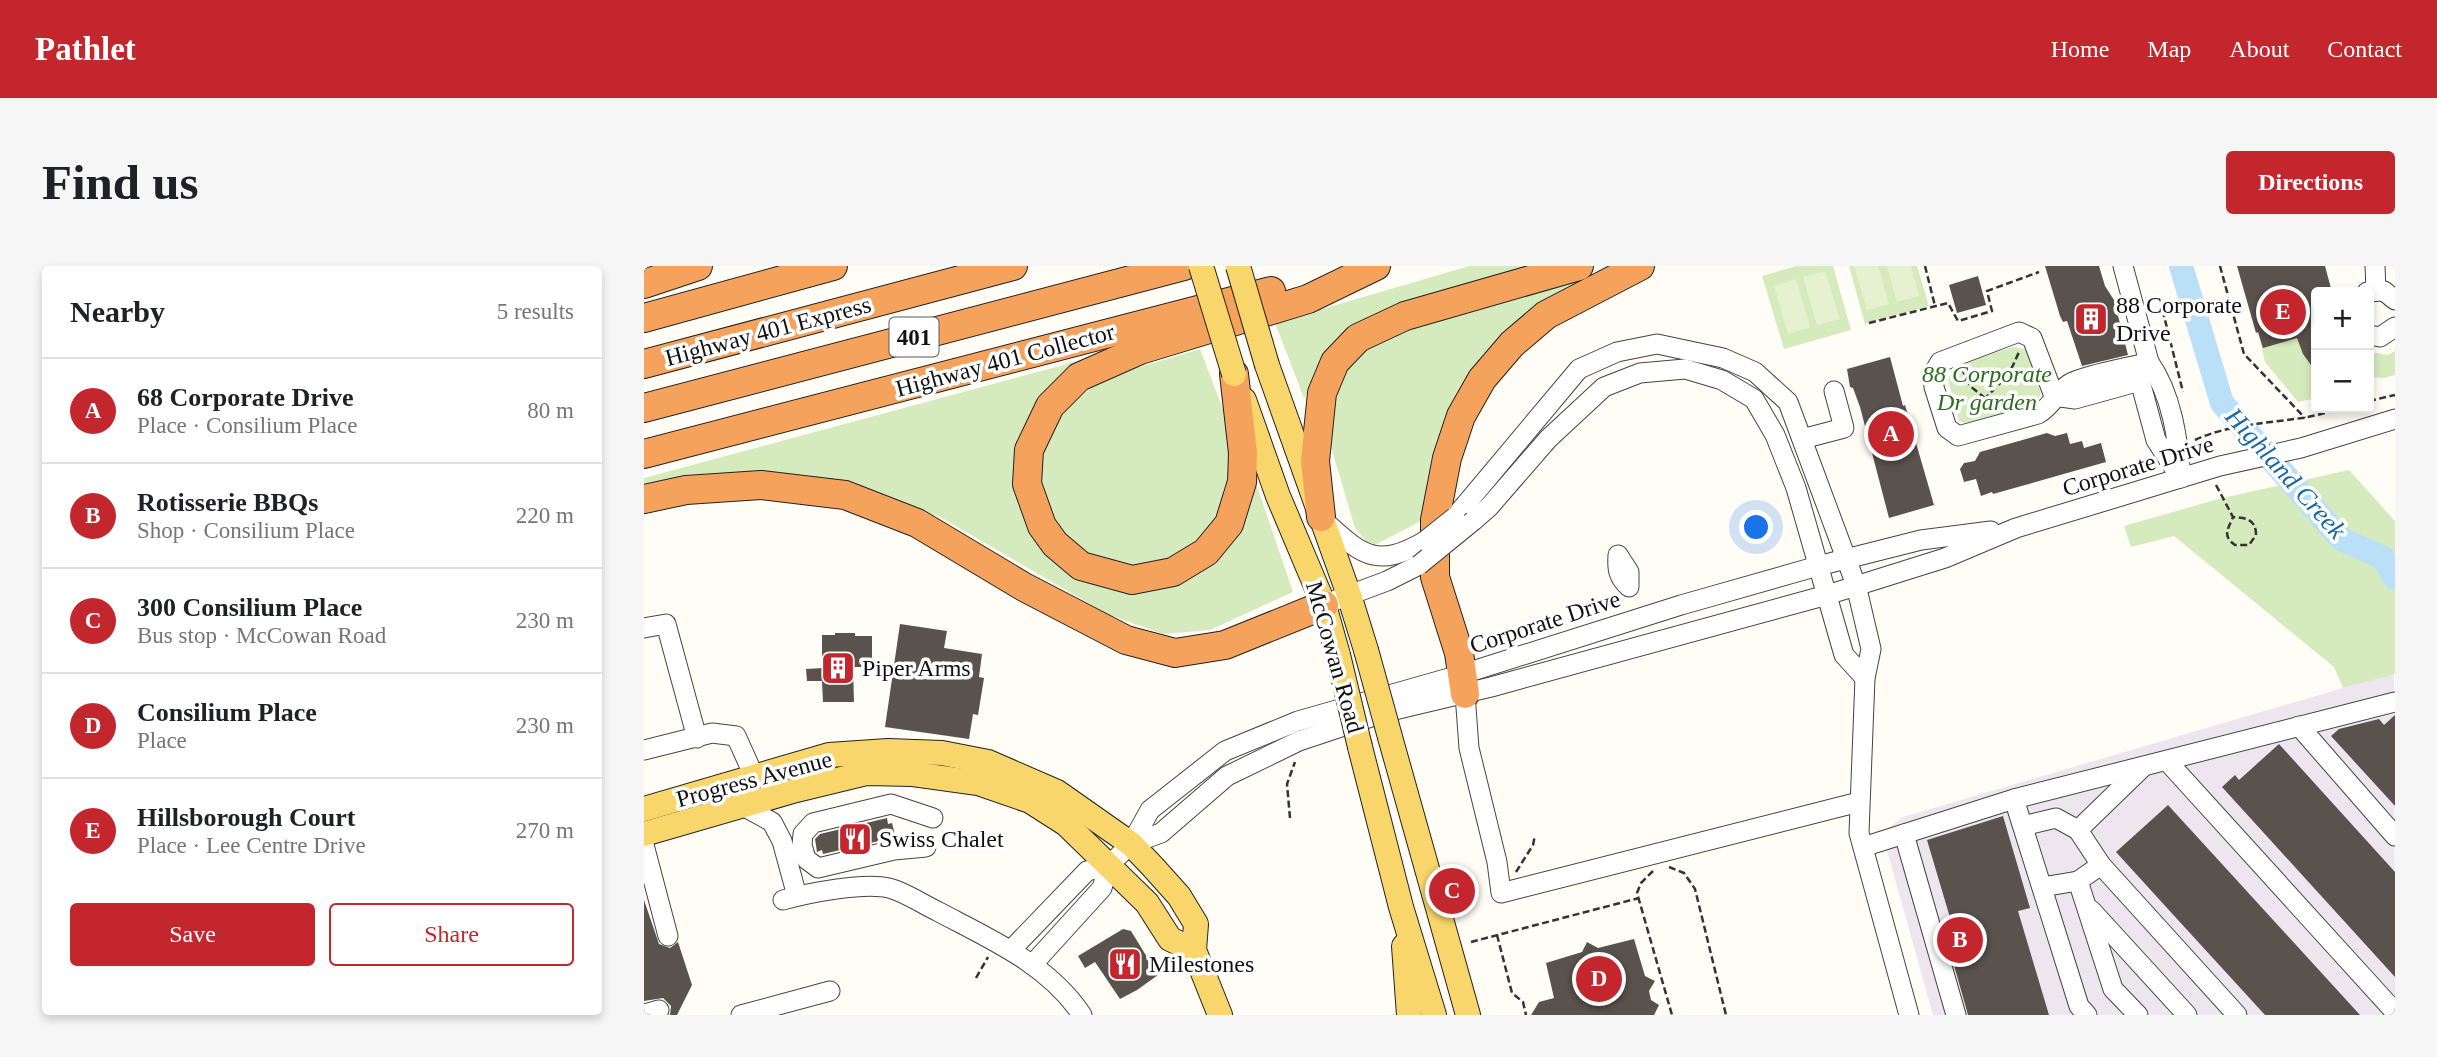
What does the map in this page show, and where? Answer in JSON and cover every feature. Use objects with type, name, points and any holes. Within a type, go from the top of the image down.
[{"type":"highway","points":[[644,284],[698,266]]},
{"type":"highway","points":[[644,318],[833,266]]},
{"type":"highway","name":"Highway 401 Express","points":[[644,364],[1013,266]]},
{"type":"highway","name":"Highway 401 Express","points":[[644,408],[1184,266]]},
{"type":"highway","name":"Highway 401 Collector","points":[[644,454],[1365,266]]},
{"type":"highway","points":[[1234,374],[1243,453],[1242,482],[1229,524],[1206,552],[1172,572],[1132,580],[1081,566],[1055,544],[1042,526],[1027,484],[1029,450],[1050,406],[1079,377],[1140,350],[1308,299],[1376,266]]},
{"type":"highway","points":[[1321,517],[1315,461],[1322,393],[1335,362],[1358,338],[1405,316],[1578,266]]},
{"type":"highway","points":[[1464,684],[1435,577],[1435,520],[1447,458],[1461,416],[1482,379],[1513,344],[1546,315],[1640,266]]},
{"type":"highway","points":[[644,499],[686,490],[761,485],[845,495],[917,523],[1024,587],[1126,640],[1175,653],[1225,645],[1337,600]]},
{"type":"main road","name":"McCowan Road","points":[[1202,266],[1234,374],[1278,496],[1366,650],[1468,1015]]},
{"type":"main road","name":"McCowan Road","points":[[1238,266],[1267,365],[1321,517],[1337,600],[1338,655],[1401,907],[1434,1015]]},
{"type":"main road","name":"Progress Avenue","points":[[644,809],[829,755],[888,751],[942,753],[988,762],[1057,792],[1131,844],[1179,896],[1196,924],[1194,950],[1220,1015]]},
{"type":"main road","points":[[796,790],[797,763]]},
{"type":"main road","name":"Progress Avenue","points":[[644,834],[796,790],[866,773],[913,774],[978,783],[1030,801],[1066,824],[1147,903],[1170,939],[1194,950]]},
{"type":"main road","points":[[1401,907],[1409,1015]]},
{"type":"street","points":[[2123,266],[2150,362],[2161,379],[2176,435],[2181,478]]},
{"type":"street","points":[[2372,287],[2375,266]]},
{"type":"street","points":[[2374,291],[2384,291],[2395,300]]},
{"type":"street","points":[[2374,336],[2380,337],[2395,327]]},
{"type":"street","points":[[2054,396],[2032,338],[2019,332],[1940,362],[1933,374],[1934,387],[1947,428],[1958,436],[2038,414],[2071,382],[2150,362]]},
{"type":"street","points":[[1337,600],[1387,581],[1419,565],[1464,519],[1579,369],[1617,352],[1657,344],[1723,358],[1755,372],[1788,402],[1856,585],[1871,649],[1865,678],[1859,833],[1909,1015]]},
{"type":"street","points":[[2150,362],[2140,381],[2156,440],[2181,478]]},
{"type":"street","points":[[1321,517],[1363,553],[1384,557],[1404,553],[1489,507],[1549,439],[1604,387],[1640,373],[1685,369],[1722,380],[1754,399],[1779,445],[1796,488],[1844,655],[1865,678]]},
{"type":"street","points":[[2054,396],[2075,399],[2140,381]]},
{"type":"street","points":[[1802,439],[1844,428],[1834,391]]},
{"type":"street","name":"Corporate Drive","points":[[1110,865],[1131,844],[1150,810],[1225,751],[1297,720],[1647,645],[1827,595],[1945,558],[2016,528],[2217,467],[2301,448],[2395,419]]},
{"type":"street","name":"Corporate Drive","points":[[1464,684],[1639,617],[1818,566],[1921,540],[2016,528]]},
{"type":"street","points":[[1639,617],[1647,645]]},
{"type":"street","points":[[644,628],[666,624],[697,738]]},
{"type":"street","points":[[1464,684],[1468,748],[1497,862],[1501,892],[1859,802]]},
{"type":"street","points":[[1863,846],[2014,799],[2395,702]]},
{"type":"street","points":[[2299,726],[2395,836]]},
{"type":"street","points":[[644,750],[712,733],[736,736],[754,776]]},
{"type":"street","points":[[2167,761],[2395,1012]]},
{"type":"street","points":[[2078,830],[2143,766]]},
{"type":"street","points":[[2014,799],[2080,1006],[2087,1015]]},
{"type":"street","points":[[926,846],[894,850],[818,868],[806,859],[802,845],[803,834],[813,823],[891,804],[933,818]]},
{"type":"street","points":[[743,806],[772,822],[782,841],[790,898],[860,887],[889,888],[1011,950],[1064,989],[1082,1015]]},
{"type":"street","points":[[2023,827],[2056,818],[2078,830],[2101,865],[2237,1015]]},
{"type":"street","points":[[1905,834],[1956,1015]]},
{"type":"street","points":[[644,845],[668,936]]},
{"type":"street","points":[[1011,950],[1087,871],[1110,865]]},
{"type":"street","points":[[1031,965],[1102,888],[1110,865]]},
{"type":"street","points":[[2042,887],[2078,881],[2101,865]]},
{"type":"street","points":[[2078,881],[2113,989],[2138,1015]]},
{"type":"street","points":[[2086,904],[2186,1015]]},
{"type":"street","points":[[741,1015],[830,990]]},
{"type":"path","points":[[1925,266],[1935,306]]},
{"type":"path","points":[[2220,266],[2244,354],[2305,418]]},
{"type":"path","points":[[1870,323],[1948,303],[1958,321],[1992,311],[1987,291],[2039,272]]},
{"type":"path","points":[[2160,300],[2186,401]]},
{"type":"path","points":[[1958,436],[1963,421],[2009,374],[2021,348],[2019,332]]},
{"type":"path","points":[[1957,356],[1970,386],[1986,398]]},
{"type":"path","points":[[2374,400],[2395,395]]},
{"type":"path","points":[[2193,442],[2218,432],[2325,413]]},
{"type":"path","points":[[2217,467],[2232,517],[2227,529],[2228,538],[2235,545],[2249,545],[2256,535],[2254,524],[2248,519],[2232,517]]},
{"type":"path","points":[[1290,818],[1287,784],[1295,762]]},
{"type":"path","points":[[1516,890],[1516,871],[1533,845],[1535,835]]},
{"type":"path","points":[[1672,1015],[1637,893],[1641,883],[1654,871],[1670,867],[1684,873],[1695,889],[1726,1015]]},
{"type":"path","points":[[1471,942],[1639,898]]},
{"type":"path","points":[[1497,935],[1512,993],[1523,1002],[1526,1015]]},
{"type":"path","points":[[976,978],[989,954]]},
{"type":"shaded area","points":[[2394,673],[2395,1015],[1933,1015],[1882,833],[1903,817]]},
{"type":"green space","points":[[1469,266],[1547,266],[1338,343],[1304,398],[1275,323]]},
{"type":"green space","points":[[1796,266],[1833,266],[1851,330],[1784,349],[1762,276]]},
{"type":"green space","points":[[1849,266],[1917,266],[1929,306],[1865,324]]},
{"type":"green space","points":[[1854,266],[1878,266],[1889,304],[1867,310]]},
{"type":"green space","points":[[1887,266],[1911,266],[1919,296],[1897,302]]},
{"type":"green space","points":[[1825,271],[1840,319],[1817,325],[1803,277]]},
{"type":"green space","points":[[1796,279],[1810,327],[1788,334],[1774,286]]},
{"type":"green space","points":[[1577,280],[1577,286],[1524,322],[1423,520],[1371,547],[1355,528],[1331,447],[1332,413],[1344,366],[1374,340]]},
{"type":"green space","points":[[2298,321],[2311,355],[2311,399],[2298,402],[2265,362],[2258,333]]},
{"type":"green space","name":"88 Corporate Dr garden","points":[[2013,347],[2029,350],[2041,394],[2033,407],[1971,426],[1959,421],[1948,380],[1954,365]]},
{"type":"green space","points":[[1200,349],[1226,417],[1232,457],[1226,502],[1198,548],[1158,565],[1122,570],[1084,558],[1062,535],[1041,498],[1036,457],[1053,420],[1103,378]]},
{"type":"green space","points":[[2395,351],[2395,375],[2374,377],[2374,353],[2388,355]]},
{"type":"green space","points":[[1078,361],[1082,369],[1017,464],[1072,569],[1166,578],[1257,486],[1293,592],[1210,630],[1163,634],[1107,614],[942,518],[843,482],[644,485],[644,478]]},
{"type":"green space","points":[[2349,470],[2395,521],[2395,674],[2343,688],[2334,667],[2174,536],[2131,547],[2124,526],[2222,498]]},
{"type":"building","name":"88 Corporate Drive","points":[[2045,266],[2099,266],[2105,286],[2114,300],[2128,355],[2082,366],[2067,321],[2063,322],[2060,316]]},
{"type":"building","points":[[2237,266],[2325,266],[2331,287],[2311,287],[2311,365],[2297,338],[2263,348],[2258,332],[2256,333]]},
{"type":"building","points":[[1978,276],[1986,305],[1957,313],[1949,285]]},
{"type":"building","points":[[1890,357],[1934,505],[1889,518],[1860,407],[1853,388],[1850,387],[1847,369]]},
{"type":"building","points":[[2047,433],[2055,436],[2067,433],[2070,444],[2082,441],[2084,448],[2101,443],[2106,462],[1981,496],[1976,479],[1964,482],[1960,469],[1964,463],[1975,461],[1980,452]]},
{"type":"building","points":[[900,624],[947,631],[944,648],[982,654],[979,677],[984,678],[978,715],[973,714],[969,739],[885,727]]},
{"type":"building","name":"Piper Arms","points":[[835,633],[872,636],[872,667],[853,667],[854,702],[823,702],[822,681],[807,681],[806,669],[822,668],[822,635]]},
{"type":"building","points":[[2395,715],[2395,806],[2331,736],[2339,729],[2379,719],[2384,725]]},
{"type":"building","points":[[2279,744],[2395,872],[2395,977],[2222,787],[2235,775],[2239,780]]},
{"type":"building","points":[[2168,805],[2360,1015],[2265,1015],[2178,920],[2116,852]]},
{"type":"building","points":[[2003,816],[2030,908],[2018,911],[2049,1015],[1968,1015],[1945,933],[1954,931],[1927,840]]},
{"type":"building","name":"Swiss Chalet","points":[[887,818],[888,824],[892,823],[895,835],[891,836],[892,838],[823,854],[822,850],[817,852],[815,839],[820,834]]},
{"type":"building","points":[[644,900],[659,944],[670,948],[678,942],[692,985],[677,1015],[670,1015],[671,1006],[663,998],[644,1001]]},
{"type":"building","name":"Milestones","points":[[1123,929],[1131,931],[1158,975],[1120,999],[1095,962],[1085,968],[1078,956]]},
{"type":"building","points":[[1634,939],[1645,976],[1655,981],[1649,991],[1651,1000],[1659,1005],[1654,1015],[1531,1015],[1539,1002],[1554,998],[1546,963],[1582,952],[1587,942],[1598,948]]},
{"type":"waterway","name":"Highland Creek","points":[[2181,266],[2222,403],[2341,539],[2383,558],[2395,578]]},
{"type":"place","name":"Hillsborough Court","points":[[2283,312]]},
{"type":"place","name":"88 Corporate Drive","points":[[2091,319]]},
{"type":"place","name":"68 Corporate Drive","points":[[1891,434]]},
{"type":"place","name":"Piper Arms","points":[[838,668]]},
{"type":"place","name":"Swiss Chalet","points":[[855,839]]},
{"type":"place","name":"300 Consilium Place","points":[[1452,891]]},
{"type":"place","name":"Rotisserie BBQs","points":[[1960,940]]},
{"type":"place","name":"Milestones","points":[[1125,964]]},
{"type":"place","name":"Consilium Place","points":[[1599,979]]}]
